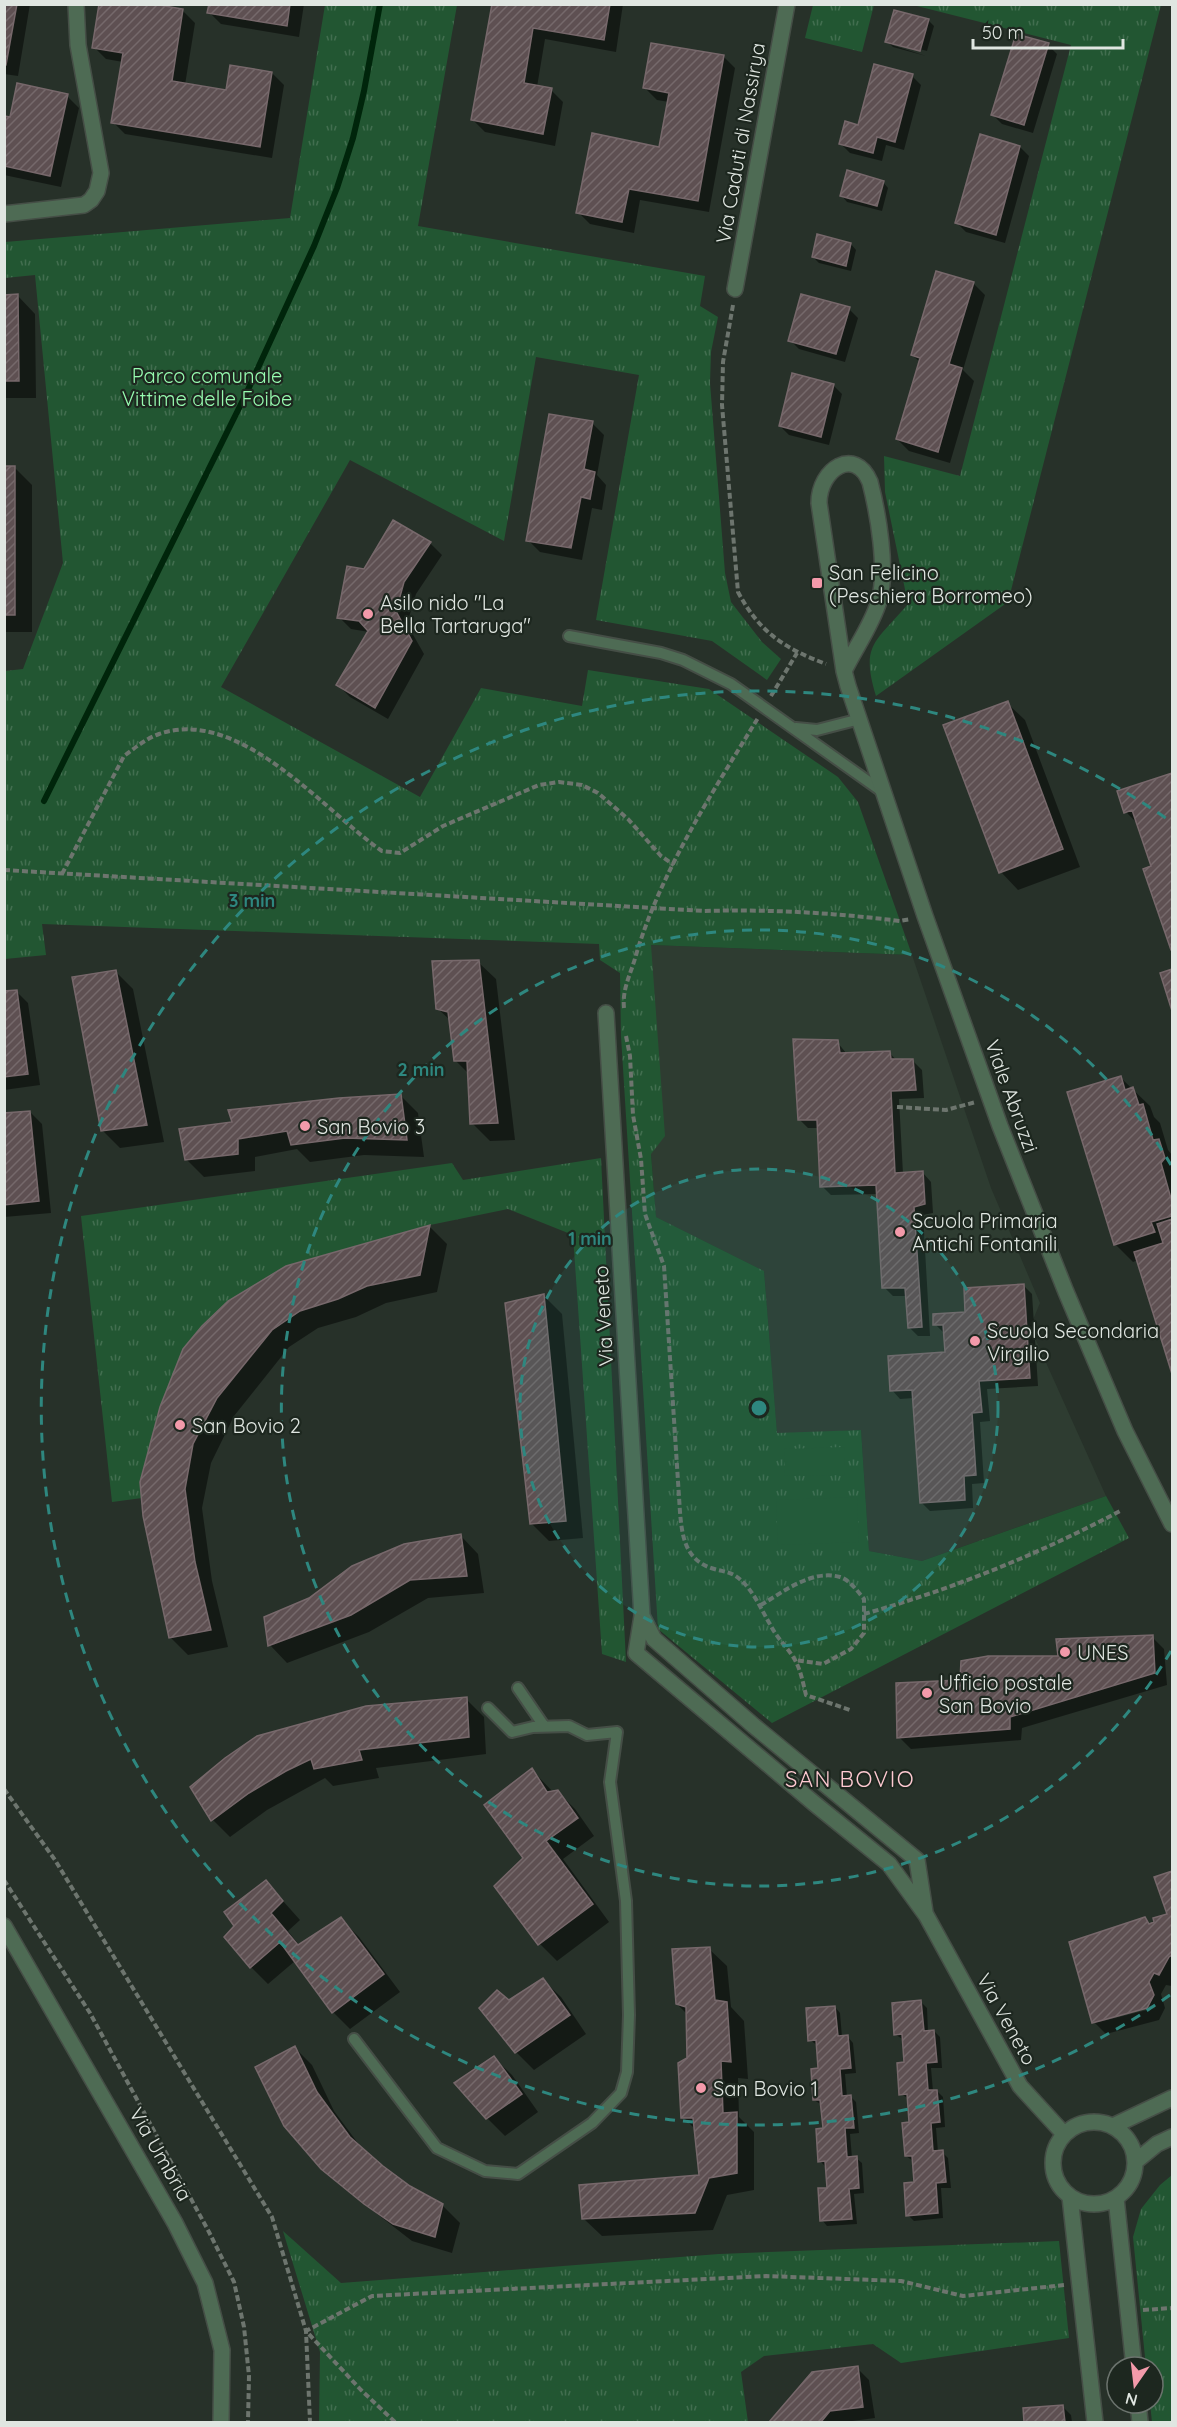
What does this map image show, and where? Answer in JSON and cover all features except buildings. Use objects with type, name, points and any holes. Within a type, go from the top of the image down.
[{"type":"street","points":[[4,214],[84,205],[97,191],[100,167],[78,45],[76,4]]},
{"type":"street","name":"Via Caduti di Nassirya","points":[[735,289],[787,4]]},
{"type":"street","name":"Viale Abruzzi","points":[[843,670],[877,607],[883,567],[870,482],[863,471],[853,466],[843,465],[827,474],[820,488],[819,502],[843,670],[925,916],[989,1095],[1061,1281],[1125,1431],[1173,1524]]},
{"type":"street","name":"Via Veneto","points":[[606,1013],[642,1616],[636,1653],[889,1864],[926,1915],[1020,2086],[1064,2134]]},
{"type":"street","name":"Via Veneto","points":[[642,1616],[654,1639],[754,1726],[917,1860],[926,1915]]},
{"type":"street","name":"Via Umbria","points":[[4,1926],[164,2203],[205,2283],[222,2350],[221,2422]]},
{"type":"street","points":[[1113,2126],[1173,2098]]},
{"type":"street","points":[[1092,2121],[1113,2126],[1130,2143],[1135,2162],[1132,2180],[1116,2198],[1096,2204],[1082,2203],[1070,2197],[1057,2182],[1052,2162],[1053,2152],[1064,2134],[1081,2123],[1092,2121]]},
{"type":"street","points":[[1135,2162],[1157,2144],[1173,2137]]},
{"type":"street","points":[[1070,2197],[1095,2422]]},
{"type":"street","points":[[1116,2198],[1133,2355]]},
{"type":"lane","points":[[569,636],[661,653],[683,660],[731,684],[884,792]]},
{"type":"lane","points":[[793,728],[818,730],[860,719]]},
{"type":"lane","points":[[518,1688],[544,1726]]},
{"type":"lane","points":[[354,2039],[437,2148],[485,2171],[518,2174],[592,2123],[621,2093],[627,2072],[629,2015],[626,1901],[610,1782],[617,1732],[586,1735],[569,1725],[544,1726],[512,1732],[488,1708]]},
{"type":"path","points":[[735,289],[723,362],[722,405],[738,592],[750,615],[771,635],[797,653],[843,670]]},
{"type":"path","points":[[624,1014],[622,994],[641,937],[674,865],[702,813],[797,653]]},
{"type":"path","points":[[62,874],[124,756],[158,734],[175,730],[200,731],[257,752],[285,769],[382,851],[400,853],[453,821],[539,784],[559,782],[582,785],[598,793],[628,819],[661,856],[674,865]]},
{"type":"path","points":[[4,870],[654,907],[830,913],[900,921],[925,916]]},
{"type":"path","points":[[626,1034],[645,1214],[664,1266],[684,1544],[693,1558],[711,1568],[731,1572],[744,1583],[761,1605],[771,1627],[795,1660],[806,1695],[850,1710]]},
{"type":"path","points":[[897,1107],[946,1110],[978,1102],[989,1095]]},
{"type":"path","points":[[864,1614],[905,1602],[1004,1566],[1120,1511]]},
{"type":"path","points":[[761,1605],[790,1587],[816,1576],[841,1577],[864,1599],[864,1633],[851,1649],[823,1664],[795,1660]]},
{"type":"path","points":[[4,1789],[55,1860],[272,2217],[306,2331],[310,2422]]},
{"type":"path","points":[[4,1880],[90,2013],[234,2282],[249,2376],[248,2422]]},
{"type":"path","points":[[306,2331],[372,2296],[766,2276],[901,2281],[963,2296],[1079,2283]]},
{"type":"path","points":[[1128,2312],[1173,2308]]},
{"type":"path","points":[[306,2331],[394,2422]]},
{"type":"shaded area","points":[[651,945],[912,955],[991,1188],[1040,1303],[1030,1327],[1106,1496],[922,1561],[869,1551],[861,1430],[777,1434],[764,1271],[656,1217],[651,1154]]},
{"type":"green space","name":"Parco comunale Vittime delle Foibe","points":[[325,5],[457,5],[418,226],[705,276],[700,306],[718,317],[711,352],[710,383],[725,573],[731,602],[762,642],[781,659],[767,680],[712,641],[596,620],[639,375],[536,357],[504,541],[350,460],[221,687],[420,797],[481,688],[582,706],[588,670],[709,689],[838,777],[858,802],[912,955],[651,945],[665,1136],[651,1154],[656,1217],[764,1271],[777,1433],[861,1430],[869,1551],[922,1561],[1106,1496],[1129,1538],[772,1723],[658,1629],[621,1036],[620,973],[600,960],[599,944],[42,924],[46,955],[5,959],[5,671],[23,669],[63,563],[35,275],[5,278],[5,242],[290,218]]},
{"type":"green space","points":[[813,5],[874,5],[862,52],[805,38]]},
{"type":"green space","points":[[913,5],[1161,5],[1008,602],[876,696],[870,665],[874,645],[908,604],[885,492],[884,456],[960,476],[1071,45]]},
{"type":"green space","points":[[601,1158],[626,1662],[602,1654],[573,1235],[508,1209],[430,1225],[286,1266],[228,1301],[202,1326],[183,1349],[160,1407],[140,1482],[142,1498],[112,1502],[81,1216],[452,1163],[463,1180]]},
{"type":"green space","points":[[844,1447],[845,1475],[785,1476],[784,1449]]},
{"type":"green space","points":[[857,1497],[859,1542],[778,1545],[776,1500]]},
{"type":"green space","points":[[1172,2175],[1172,2422],[1152,2422],[1151,2415],[1165,2415],[1165,2355],[1145,2355],[1133,2237],[1141,2209],[1160,2185]]},
{"type":"green space","points":[[283,2231],[341,2283],[719,2254],[1059,2241],[1069,2338],[901,2363],[873,2344],[764,2356],[741,2372],[748,2422],[319,2422],[320,2352]]},
{"type":"waterway","points":[[44,801],[246,394],[314,246],[337,188],[353,138],[380,4]]},
{"type":"place","name":"San Felicino (Peschiera Borromeo)","points":[[817,583]]},
{"type":"place","name":"Asilo nido \"La Bella Tartaruga\"","points":[[368,614]]},
{"type":"place","name":"San Bovio 3","points":[[305,1126]]},
{"type":"place","name":"Scuola Primaria Antichi Fontanili","points":[[900,1232]]},
{"type":"place","name":"Scuola Secondaria Virgilio","points":[[975,1341]]},
{"type":"place","name":"San Bovio 2","points":[[180,1425]]},
{"type":"place","name":"UNES","points":[[1065,1652]]},
{"type":"place","name":"Ufficio postale San Bovio","points":[[927,1693]]},
{"type":"place","name":"San Bovio 1","points":[[701,2088]]},
{"type":"district","name":"SAN BOVIO","points":[[850,1779]]}]
